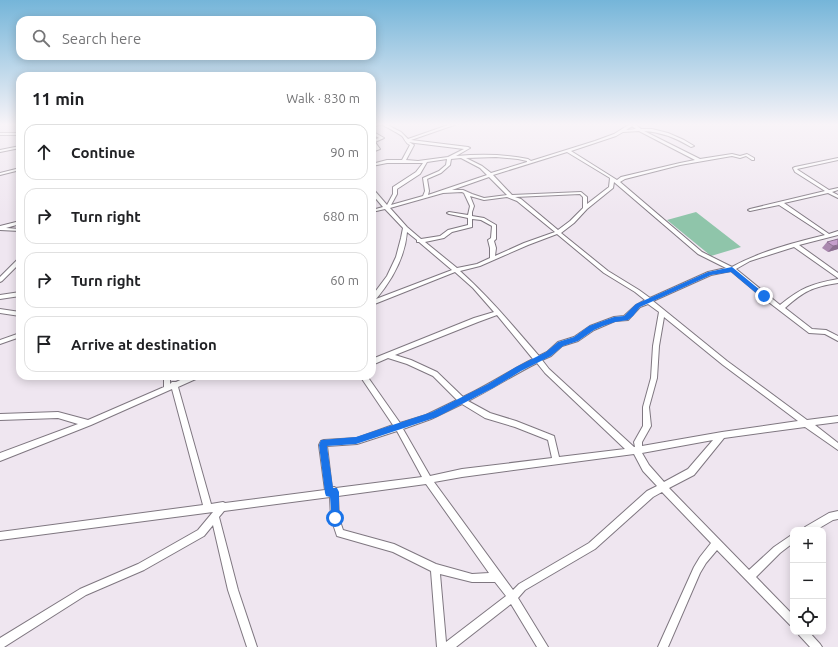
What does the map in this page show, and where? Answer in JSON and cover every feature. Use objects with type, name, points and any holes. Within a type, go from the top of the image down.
[{"type":"street","points":[[404,161],[407,154]]},
{"type":"street","points":[[456,154],[481,167],[511,196],[529,208],[606,272],[637,291],[649,302],[838,447]]},
{"type":"street","points":[[449,158],[456,154]]},
{"type":"street","points":[[376,210],[444,192],[490,175],[558,154]]},
{"type":"street","points":[[573,154],[612,178],[700,253],[732,269],[811,332],[826,332],[838,339]]},
{"type":"street","points":[[687,154],[698,160]]},
{"type":"street","points":[[617,182],[630,176],[698,160],[732,155],[740,157],[746,155],[753,159]]},
{"type":"street","points":[[376,164],[404,161],[425,162],[449,158],[504,156],[522,158],[528,160],[530,163]]},
{"type":"street","points":[[425,197],[427,191],[425,178],[440,172],[446,167],[448,165],[449,158]]},
{"type":"street","points":[[837,160],[795,168],[796,171],[838,197]]},
{"type":"street","points":[[387,206],[395,194],[395,188],[418,173],[425,162]]},
{"type":"street","points":[[0,174],[16,170]]},
{"type":"street","points":[[376,302],[456,270],[478,265],[492,257],[558,232],[572,222],[585,208],[610,187],[612,178]]},
{"type":"street","points":[[750,210],[838,189]]},
{"type":"street","points":[[444,192],[461,190],[484,200],[502,196],[581,193],[585,197],[585,208]]},
{"type":"street","points":[[419,241],[442,237],[450,231],[468,227],[470,225],[472,206],[465,192]]},
{"type":"street","points":[[376,195],[405,228],[456,270],[498,313],[537,360],[596,418],[636,450],[646,468],[662,486],[790,619]]},
{"type":"street","points":[[780,203],[828,235]]},
{"type":"street","points":[[449,213],[470,216],[494,225],[493,239],[491,240],[493,248],[492,257]]},
{"type":"street","points":[[0,228],[16,223]]},
{"type":"street","points":[[0,228],[16,230]]},
{"type":"street","points":[[376,295],[384,286],[395,264],[402,245],[405,228]]},
{"type":"street","points":[[498,578],[472,578],[435,568],[394,548],[340,533],[335,518],[332,492],[323,445],[324,443],[356,440],[434,414],[553,352],[560,344],[576,339],[592,328],[614,320],[626,318],[631,315],[638,306],[710,273],[732,269],[748,260],[838,233]]},
{"type":"street","points":[[795,245],[838,276]]},
{"type":"street","points":[[0,280],[16,264]]},
{"type":"street","points":[[10,270],[16,268]]},
{"type":"street","points":[[781,308],[798,293],[813,285],[838,281]]},
{"type":"street","points":[[0,297],[16,295]]},
{"type":"street","points":[[0,310],[16,313]]},
{"type":"street","points":[[636,450],[638,442],[646,428],[646,407],[654,378],[656,346],[662,312]]},
{"type":"street","points":[[376,361],[476,320],[498,313]]},
{"type":"street","points":[[0,342],[16,336]]},
{"type":"street","points":[[389,356],[409,362],[435,374],[461,400],[488,416],[516,424],[551,438],[556,461]]},
{"type":"street","points":[[167,389],[168,380]]},
{"type":"street","points":[[0,457],[88,423],[185,380]]},
{"type":"street","points":[[366,380],[398,426],[428,480],[512,597],[543,647]]},
{"type":"street","points":[[174,384],[208,508]]},
{"type":"street","points":[[0,417],[58,415],[88,423]]},
{"type":"street","points":[[0,536],[428,480],[636,450],[722,435],[838,420]]},
{"type":"street","points":[[448,647],[512,597],[522,587],[592,546],[637,505],[662,486],[691,472],[722,435]]},
{"type":"street","points":[[0,644],[83,592],[141,567],[201,533],[223,506]]},
{"type":"street","points":[[814,527],[838,515]]},
{"type":"street","points":[[215,517],[233,590],[252,647]]},
{"type":"street","points":[[749,577],[777,550],[790,540]]},
{"type":"street","points":[[663,647],[697,570],[717,543]]},
{"type":"street","points":[[435,568],[442,647]]},
{"type":"street","points":[[805,635],[817,647]]},
{"type":"green space","points":[[696,212],[741,247],[711,256],[667,220]]},
{"type":"building","points":[[838,239],[838,245],[833,246],[827,242]]},
{"type":"route","points":[[335,518],[334,492],[329,493],[324,443],[340,443],[370,437],[434,414],[553,352],[557,346],[563,342],[573,341],[592,328],[614,320],[629,317],[638,306],[676,288],[687,285],[710,273],[732,269],[764,296]]}]
